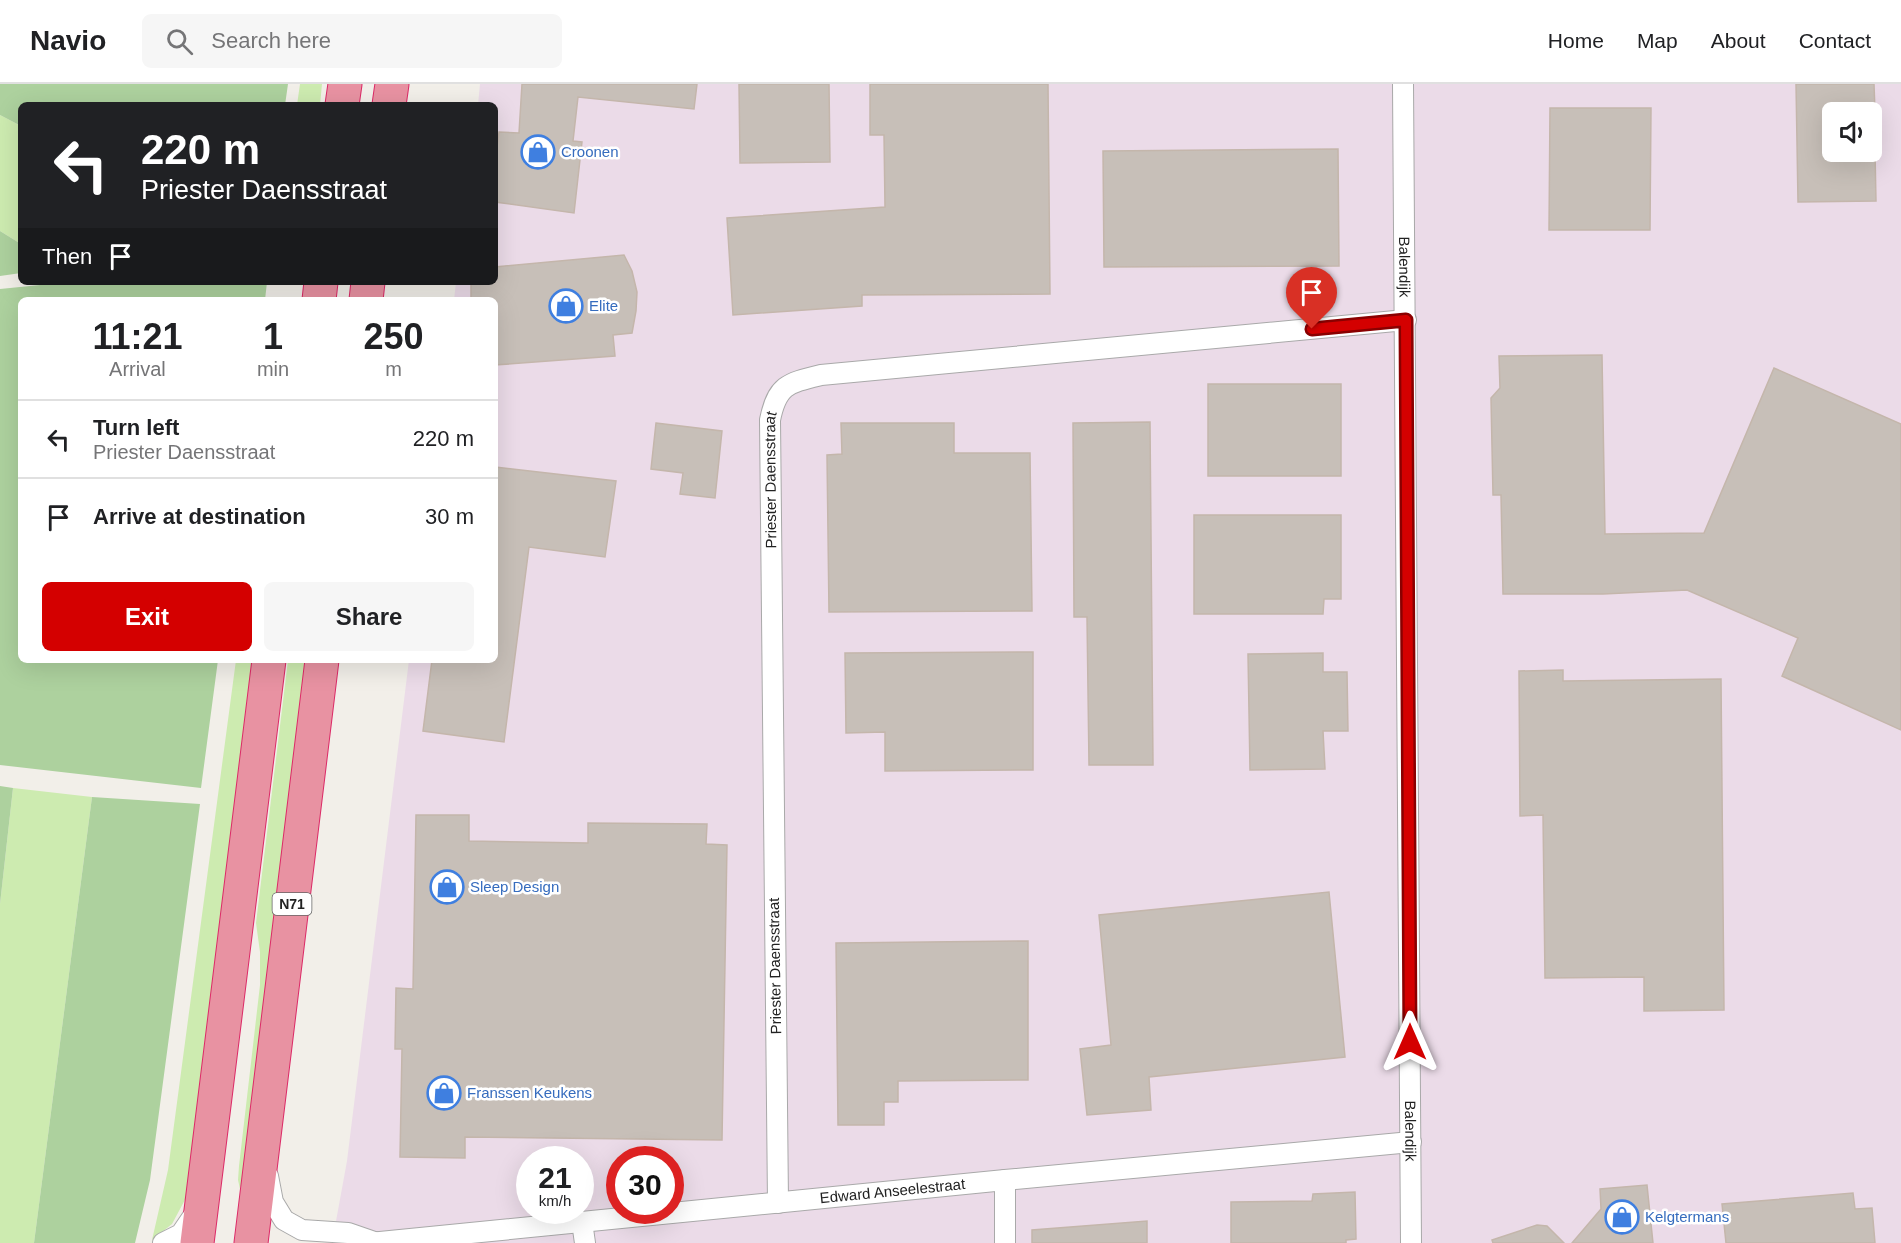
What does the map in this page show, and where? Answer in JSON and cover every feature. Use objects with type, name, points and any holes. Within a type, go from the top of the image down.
[{"type":"highway","points":[[342,102],[345,84]]},
{"type":"highway","points":[[389,102],[392,84]]},
{"type":"highway","points":[[197,1243],[269,663]]},
{"type":"highway","name":"N71","points":[[251,1243],[322,663]]},
{"type":"street","name":"Balendijk","points":[[1403,84],[1412,1243]]},
{"type":"street","name":"Priester Daensstraat","points":[[778,1203],[770,420],[774,402],[781,390],[797,381],[821,375],[1406,320]]},
{"type":"street","name":"Edward Anseelestraat","points":[[594,1221],[1411,1142]]},
{"type":"street","name":"Edward Anseelestraat","points":[[262,1148],[273,1202],[284,1220],[302,1230],[348,1233],[372,1242],[561,1224]]},
{"type":"street","points":[[1005,1180],[1005,1243]]},
{"type":"street","points":[[163,1243],[181,1234],[194,1218],[203,1196]]},
{"type":"street","points":[[582,1224],[585,1243]]},
{"type":"shaded area","points":[[480,84],[1901,84],[1901,1243],[332,1243],[347,1161],[409,663],[498,663],[498,297],[454,297],[456,285],[498,285],[498,102],[478,102]]},
{"type":"green space","points":[[0,84],[288,84],[285,102],[18,102],[18,124],[0,115]]},
{"type":"green space","points":[[300,84],[322,84],[320,102],[297,102]]},
{"type":"green space","points":[[0,115],[18,124],[18,242],[0,231]]},
{"type":"green space","points":[[0,231],[18,242],[18,273],[0,276]]},
{"type":"green space","points":[[40,285],[267,285],[265,297],[18,297],[18,663],[218,663],[201,788],[0,765],[0,289]]},
{"type":"green space","points":[[236,663],[253,663],[187,1196],[172,1224],[152,1240],[168,1170]]},
{"type":"green space","points":[[288,663],[309,663],[244,1175],[240,1189],[239,1166],[260,985],[260,952],[256,923]]},
{"type":"green space","points":[[0,786],[13,788],[0,904]]},
{"type":"green space","points":[[13,788],[92,797],[34,1243],[0,1243],[0,904]]},
{"type":"green space","points":[[92,797],[200,804],[150,1180],[135,1243],[34,1243]]},
{"type":"building","name":"Croonen","points":[[522,84],[697,84],[694,109],[578,97],[573,141],[582,142],[574,213],[498,202],[499,132],[519,133]]},
{"type":"building","points":[[739,84],[829,84],[830,162],[740,163]]},
{"type":"building","points":[[870,84],[1048,84],[1050,294],[862,295],[862,306],[733,315],[727,218],[885,207],[884,135],[870,135]]},
{"type":"building","points":[[1796,84],[1874,84],[1875,102],[1822,102],[1822,162],[1875,162],[1876,201],[1798,202]]},
{"type":"building","points":[[1550,108],[1651,108],[1650,230],[1549,230]]},
{"type":"building","points":[[1338,149],[1339,266],[1104,267],[1103,151]]},
{"type":"building","name":"Elite","points":[[624,255],[632,271],[637,292],[632,333],[613,335],[615,356],[498,365],[498,297],[471,297],[471,285],[498,285],[498,267]]},
{"type":"building","points":[[1602,355],[1605,534],[1704,533],[1774,368],[1901,424],[1901,730],[1782,676],[1798,638],[1687,590],[1603,594],[1503,594],[1501,495],[1493,495],[1491,398],[1500,388],[1499,356]]},
{"type":"building","points":[[1208,384],[1341,384],[1341,476],[1208,476]]},
{"type":"building","points":[[1150,422],[1153,765],[1089,765],[1087,617],[1074,617],[1073,423]]},
{"type":"building","points":[[656,423],[722,431],[715,498],[680,494],[683,473],[651,469]]},
{"type":"building","points":[[841,423],[954,423],[954,453],[1030,453],[1032,611],[829,612],[827,455],[842,454]]},
{"type":"building","points":[[498,467],[616,481],[605,557],[529,547],[504,742],[423,731],[432,663],[498,663]]},
{"type":"building","points":[[1194,515],[1341,515],[1341,599],[1324,599],[1323,614],[1194,614]]},
{"type":"building","points":[[1033,652],[1033,770],[885,771],[885,732],[846,733],[845,653]]},
{"type":"building","points":[[1323,653],[1323,672],[1347,672],[1348,731],[1323,731],[1325,769],[1250,770],[1248,654]]},
{"type":"building","points":[[1563,670],[1563,681],[1721,679],[1724,1010],[1644,1011],[1644,977],[1545,978],[1543,815],[1520,816],[1519,671]]},
{"type":"building","points":[[416,815],[469,815],[469,841],[588,843],[588,823],[707,824],[706,844],[727,845],[722,1140],[465,1137],[465,1158],[400,1157],[402,1049],[395,1049],[396,988],[413,989]]},
{"type":"building","points":[[1329,892],[1345,1057],[1149,1077],[1151,1110],[1087,1115],[1080,1049],[1111,1045],[1099,915]]},
{"type":"building","points":[[1028,941],[1028,1080],[898,1081],[898,1102],[884,1102],[884,1125],[838,1125],[836,943]]},
{"type":"building","name":"Kelgtermans","points":[[1647,1185],[1653,1243],[1572,1243],[1601,1209],[1600,1189]]},
{"type":"building","points":[[1355,1192],[1356,1239],[1346,1240],[1346,1243],[1231,1243],[1231,1202],[1312,1201],[1313,1194]]},
{"type":"building","points":[[1853,1193],[1855,1209],[1872,1208],[1875,1243],[1726,1243],[1722,1204]]},
{"type":"building","points":[[1147,1221],[1147,1243],[1032,1243],[1032,1230]]},
{"type":"building","points":[[1537,1225],[1547,1226],[1564,1243],[1493,1243],[1492,1240]]},
{"type":"place","name":"Croonen","points":[[538,152]]},
{"type":"place","name":"Elite","points":[[566,306]]},
{"type":"place","name":"Sleep Design","points":[[447,887]]},
{"type":"place","name":"Franssen Keukens","points":[[444,1093]]},
{"type":"place","name":"Kelgtermans","points":[[1622,1217]]},
{"type":"route","points":[[1312,329],[1406,320],[1410,1042]]}]
